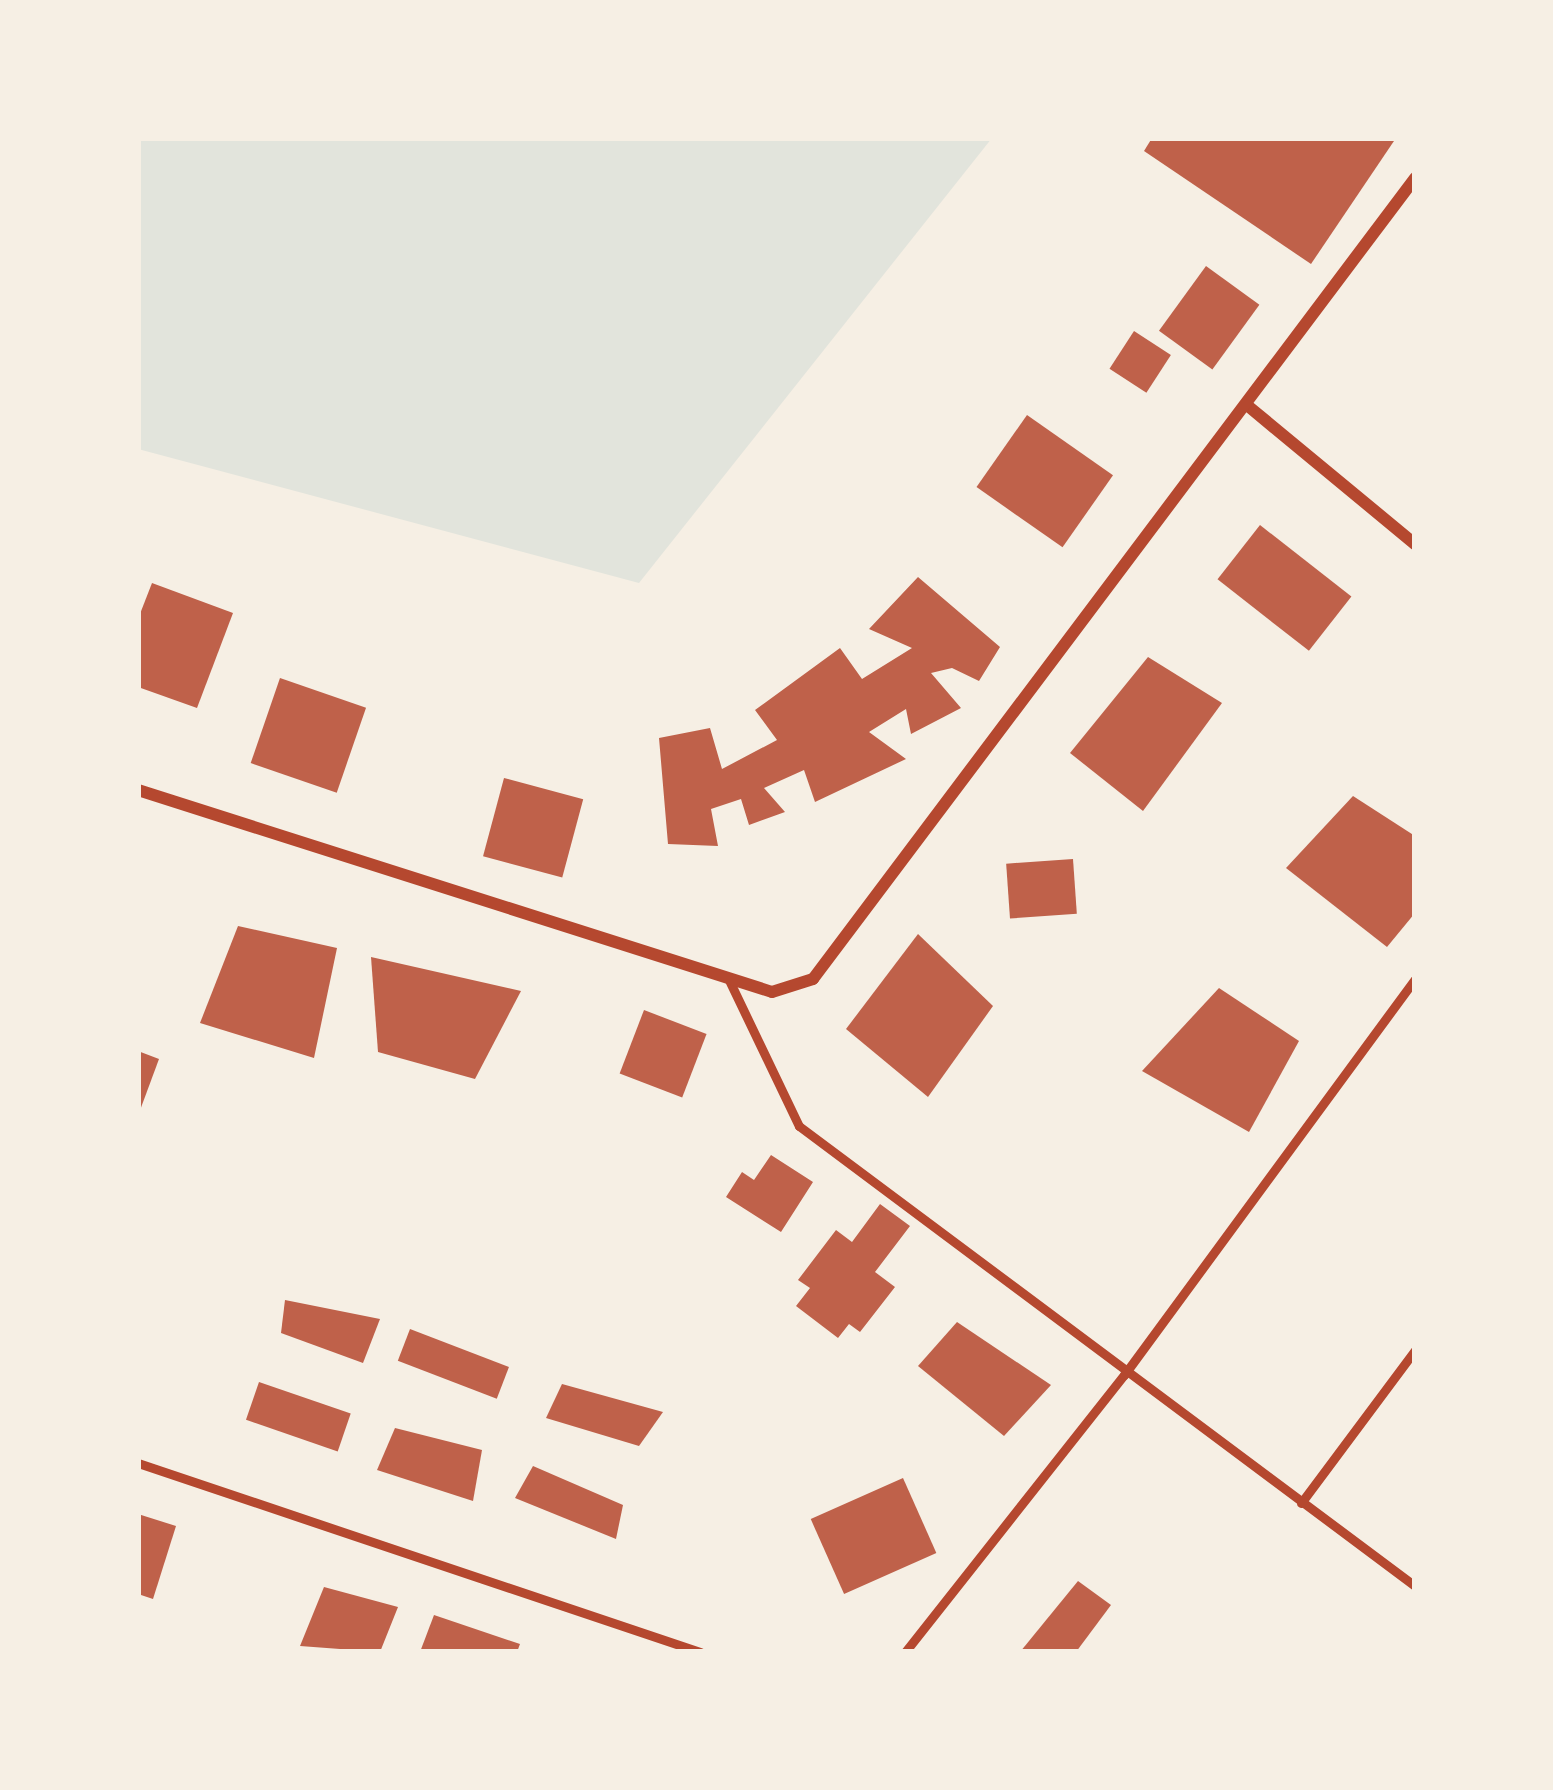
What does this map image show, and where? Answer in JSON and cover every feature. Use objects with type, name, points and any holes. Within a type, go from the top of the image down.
[{"type":"street","points":[[138,790],[772,992],[813,979],[841,950],[1415,178]]},
{"type":"street","points":[[1248,406],[1415,544]]},
{"type":"lane","points":[[728,978],[799,1126],[1124,1375],[1415,1586]]},
{"type":"lane","points":[[905,1652],[1124,1375],[1415,979]]},
{"type":"lane","points":[[1301,1503],[1415,1350]]},
{"type":"lane","points":[[138,1463],[700,1652]]},
{"type":"shaded area","points":[[138,138],[992,138],[639,583],[138,449]]},
{"type":"building","points":[[1152,138],[1396,138],[1311,264],[1144,151]]},
{"type":"building","points":[[1206,266],[1259,305],[1212,370],[1159,331]]},
{"type":"building","points":[[1134,331],[1171,355],[1146,393],[1109,369]]},
{"type":"building","points":[[1027,415],[1113,475],[1063,547],[977,487]]},
{"type":"building","points":[[1260,525],[1351,596],[1309,651],[1218,579]]},
{"type":"building","points":[[918,577],[1000,647],[979,681],[952,668],[931,673],[961,708],[911,734],[906,709],[869,732],[906,759],[815,802],[804,770],[764,788],[785,812],[749,825],[741,799],[711,809],[718,846],[668,844],[659,738],[710,728],[722,769],[777,740],[755,710],[840,648],[862,679],[912,648],[869,629]]},
{"type":"building","points":[[152,583],[233,613],[197,708],[138,687],[138,619]]},
{"type":"building","points":[[1148,657],[1222,703],[1143,811],[1070,753]]},
{"type":"building","points":[[280,678],[366,708],[337,793],[251,763]]},
{"type":"building","points":[[504,778],[583,799],[562,877],[483,856]]},
{"type":"building","points":[[1353,796],[1415,836],[1415,913],[1387,947],[1286,868]]},
{"type":"building","points":[[1073,859],[1077,914],[1010,919],[1006,864]]},
{"type":"building","points":[[238,926],[337,948],[314,1058],[200,1023]]},
{"type":"building","points":[[918,934],[993,1006],[928,1097],[846,1029]]},
{"type":"building","points":[[371,957],[521,991],[475,1079],[378,1052]]},
{"type":"building","points":[[1219,988],[1299,1041],[1249,1132],[1142,1071]]},
{"type":"building","points":[[644,1010],[707,1034],[682,1097],[620,1073]]},
{"type":"building","points":[[138,1051],[159,1059],[139,1113],[138,1113]]},
{"type":"building","points":[[771,1155],[813,1182],[781,1232],[726,1197],[742,1172],[754,1180]]},
{"type":"building","points":[[880,1204],[910,1226],[875,1272],[895,1287],[860,1332],[849,1324],[838,1338],[796,1306],[810,1288],[798,1280],[836,1230],[852,1242]]},
{"type":"building","points":[[285,1300],[380,1319],[363,1363],[281,1333]]},
{"type":"building","points":[[957,1322],[1051,1385],[1004,1436],[918,1366]]},
{"type":"building","points":[[410,1329],[509,1367],[497,1399],[398,1361]]},
{"type":"building","points":[[259,1382],[351,1414],[338,1451],[246,1420]]},
{"type":"building","points":[[562,1384],[663,1412],[639,1446],[546,1418]]},
{"type":"building","points":[[395,1428],[482,1450],[473,1501],[377,1470]]},
{"type":"building","points":[[533,1466],[623,1505],[616,1539],[515,1498]]},
{"type":"building","points":[[903,1478],[936,1553],[844,1594],[811,1519]]},
{"type":"building","points":[[138,1514],[176,1526],[153,1599],[138,1594]]},
{"type":"building","points":[[1078,1581],[1111,1605],[1076,1652],[1020,1652]]},
{"type":"building","points":[[324,1587],[398,1607],[380,1652],[300,1646]]},
{"type":"building","points":[[434,1615],[520,1644],[517,1652],[420,1652]]}]
